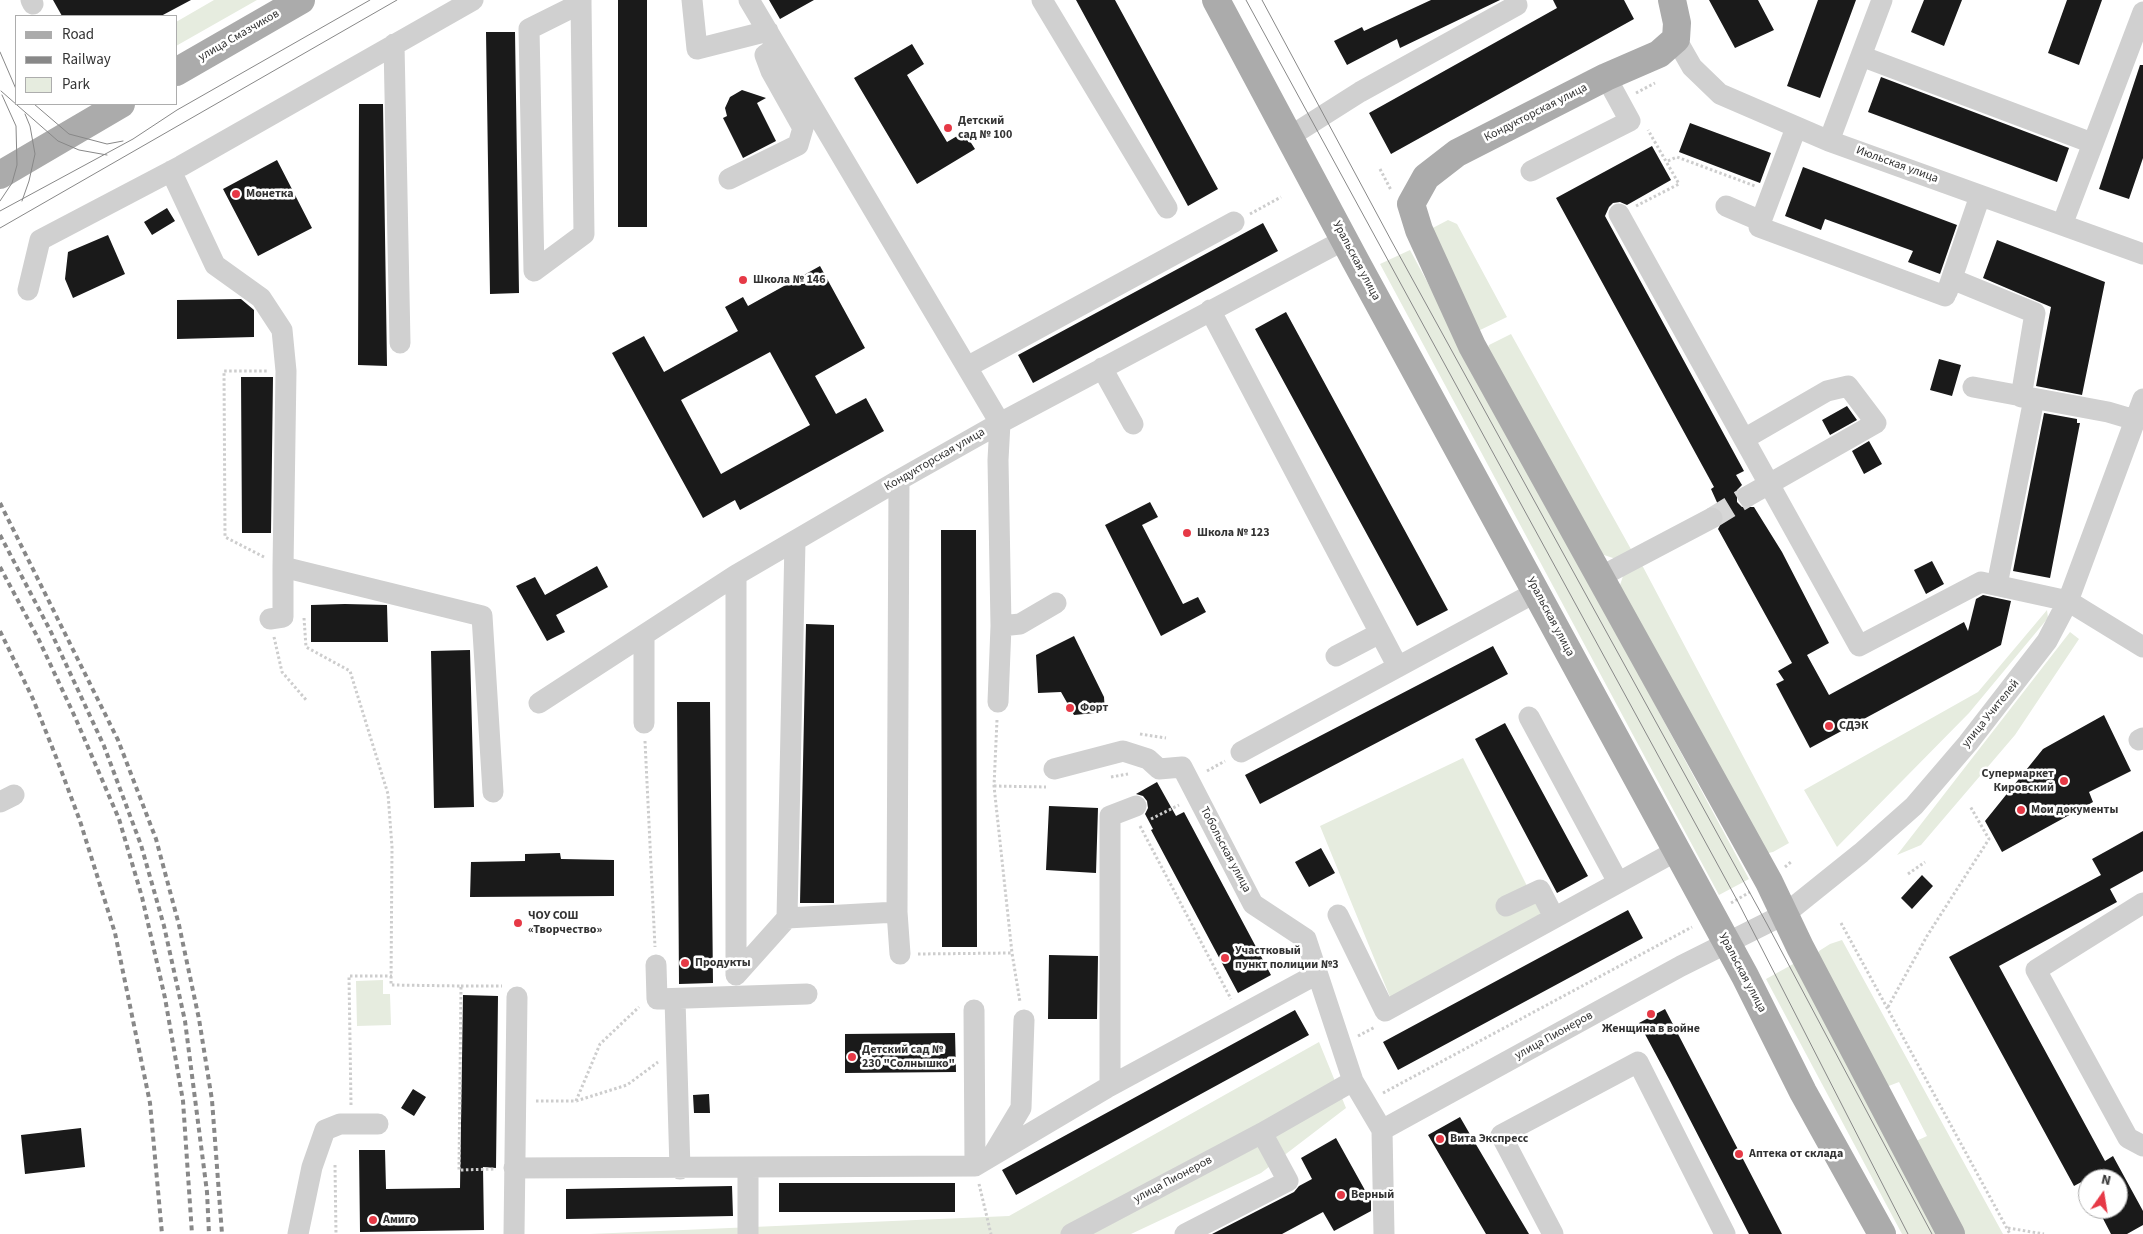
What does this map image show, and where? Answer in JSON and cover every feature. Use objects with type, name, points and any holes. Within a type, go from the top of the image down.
[{"type":"main road","name":"улица Смазчиков","points":[[178,71],[301,0]]},
{"type":"main road","name":"Уральская улица","points":[[1216,0],[1344,240],[1727,945],[1803,1092],[1882,1234]]},
{"type":"main road","points":[[1672,0],[1676,24],[1676,39]]},
{"type":"main road","name":"Кондукторская улица","points":[[1402,200],[1426,177],[1457,153],[1606,77],[1659,54],[1676,39]]},
{"type":"main road","points":[[0,175],[119,105]]},
{"type":"main road","points":[[1402,200],[1419,230],[1472,346],[1769,882],[1800,947],[1951,1234]]},
{"type":"street","points":[[28,290],[40,240],[171,171],[473,0]]},
{"type":"street","points":[[692,0],[697,49],[772,39]]},
{"type":"street","points":[[749,0],[1000,423],[998,460],[1001,626],[998,702]]},
{"type":"street","points":[[1042,0],[1167,208]]},
{"type":"street","points":[[1829,141],[1882,0]]},
{"type":"street","points":[[581,2],[584,234],[534,271],[529,29],[581,2]]},
{"type":"street","points":[[1289,136],[1360,92],[1517,5]]},
{"type":"street","points":[[2062,225],[2143,12]]},
{"type":"street","points":[[729,179],[798,145],[803,128],[771,71],[765,55],[772,39]]},
{"type":"street","name":"Июльская улица","points":[[1676,39],[1692,67],[1720,94],[1829,141],[2143,254]]},
{"type":"street","points":[[394,44],[400,343]]},
{"type":"street","points":[[1861,56],[2092,143]]},
{"type":"street","points":[[1531,171],[1630,121],[1606,77]]},
{"type":"street","points":[[1796,128],[1759,228],[1946,294],[2035,313],[2027,398],[1997,585]]},
{"type":"street","points":[[171,171],[215,265],[262,298],[282,330],[286,371],[283,617],[270,619]]},
{"type":"street","points":[[1946,294],[1980,196]]},
{"type":"street","points":[[1726,206],[1762,220]]},
{"type":"street","points":[[1619,214],[1859,646],[1981,582],[2068,601],[2143,647]]},
{"type":"street","points":[[967,367],[1234,222]]},
{"type":"street","name":"Кондукторская улица","points":[[539,703],[736,575],[899,480],[1000,423],[1344,240]]},
{"type":"street","points":[[1210,310],[1398,667]]},
{"type":"street","points":[[1102,368],[1133,424]]},
{"type":"street","points":[[1744,439],[1826,391],[1848,386],[1876,424],[1748,496]]},
{"type":"street","points":[[1973,387],[2108,412],[2135,420]]},
{"type":"street","name":"улица Учителей","points":[[1727,945],[1785,914],[1861,853],[1914,806],[2017,682],[2047,641],[2068,601],[2143,399]]},
{"type":"street","points":[[899,480],[897,912],[900,954]]},
{"type":"street","points":[[1600,577],[1712,518]]},
{"type":"street","points":[[736,575],[736,975],[787,918],[795,541]]},
{"type":"street","points":[[283,567],[482,616],[493,792]]},
{"type":"street","points":[[1241,752],[1536,592]]},
{"type":"street","points":[[1001,626],[1020,624],[1056,603]]},
{"type":"street","points":[[1336,656],[1380,633]]},
{"type":"street","points":[[644,635],[644,723]]},
{"type":"street","points":[[1529,717],[1618,882]]},
{"type":"street","name":"Тобольская улица","points":[[1054,769],[1123,751],[1148,759],[1159,769],[1182,768],[1253,904],[1306,939],[1353,1081],[1382,1130]]},
{"type":"street","points":[[1110,1086],[1110,816],[1138,815]]},
{"type":"street","points":[[1338,915],[1385,1011],[1676,851]]},
{"type":"street","points":[[1506,906],[1540,890],[1554,918]]},
{"type":"street","points":[[2143,903],[2036,970],[2128,1138],[2143,1146]]},
{"type":"street","points":[[787,918],[897,912]]},
{"type":"street","name":"улица Пионеров","points":[[1382,1130],[1681,966],[1727,945]]},
{"type":"street","points":[[514,1168],[748,1168],[984,1161],[1110,1086],[1317,974]]},
{"type":"street","points":[[657,975],[657,999],[807,994]]},
{"type":"street","points":[[514,1234],[516,997]]},
{"type":"street","points":[[675,999],[680,1169]]},
{"type":"street","points":[[974,1010],[984,1161]]},
{"type":"street","points":[[984,1161],[1021,1108],[1024,1020]]},
{"type":"street","points":[[1553,1234],[1501,1135],[1638,1062],[1725,1234]]},
{"type":"street","name":"улица Пионеров","points":[[1071,1234],[1262,1133],[1353,1081]]},
{"type":"street","points":[[298,1234],[312,1167],[326,1130],[340,1124],[378,1124]]},
{"type":"street","points":[[1382,1130],[1384,1234]]},
{"type":"street","points":[[1185,1234],[1288,1180],[1262,1133]]},
{"type":"street","points":[[748,1168],[748,1234]]},
{"type":"path","points":[[1628,97],[1661,80]]},
{"type":"path","points":[[1619,214],[1679,184],[1647,127]]},
{"type":"path","points":[[1667,162],[1677,157],[1772,193]]},
{"type":"path","points":[[1380,169],[1402,200]]},
{"type":"path","points":[[1234,222],[1281,197]]},
{"type":"path","points":[[283,567],[225,538],[224,371],[286,371]]},
{"type":"path","points":[[304,610],[306,647],[350,672],[388,794],[392,847],[392,985],[517,986],[516,997]]},
{"type":"path","points":[[270,619],[282,672],[307,701]]},
{"type":"path","points":[[998,702],[994,786],[1012,954],[1024,1020]]},
{"type":"path","points":[[576,1101],[600,1044],[642,1004],[657,975],[644,723]]},
{"type":"path","points":[[1887,1008],[1927,936],[1989,839],[1970,806]]},
{"type":"path","points":[[1138,815],[1240,1016]]},
{"type":"path","points":[[1366,1102],[1710,916],[1769,882],[1792,861]]},
{"type":"path","points":[[1908,874],[1925,862]]},
{"type":"path","points":[[1841,923],[2010,1234]]},
{"type":"path","points":[[900,954],[1012,954]]},
{"type":"path","points":[[351,1124],[349,976],[392,976]]},
{"type":"path","points":[[461,986],[459,1170],[514,1168]]},
{"type":"path","points":[[515,1101],[576,1101],[627,1085],[676,1049]]},
{"type":"path","points":[[335,1161],[336,1234]]},
{"type":"path","points":[[984,1161],[991,1234]]},
{"type":"path","points":[[2007,1228],[2044,1234]]},
{"type":"green space","points":[[214,0],[257,0],[178,45],[178,21]]},
{"type":"green space","points":[[1448,220],[1457,224],[1507,317],[1476,332],[1427,231]]},
{"type":"green space","points":[[1410,250],[1749,879],[1719,895],[1380,264]]},
{"type":"green space","points":[[1511,334],[1632,551],[1616,559],[1598,553],[1487,351],[1489,345]]},
{"type":"green space","points":[[1642,565],[1789,843],[1773,852],[1768,853],[1619,588],[1623,576]]},
{"type":"green space","points":[[2047,610],[2048,618],[1969,713],[1837,847],[1804,790],[1978,692]]},
{"type":"green space","points":[[2070,632],[2079,639],[2015,735],[1921,845],[1897,855]]},
{"type":"green space","points":[[1463,758],[1542,916],[1390,997],[1320,826]]},
{"type":"green space","points":[[1842,940],[2003,1234],[1962,1234],[1914,1142],[1927,1136],[1899,1082],[1886,1087],[1814,961],[1819,951],[1830,944]]},
{"type":"green space","points":[[1795,963],[1939,1234],[1902,1234],[1766,979]]},
{"type":"green space","points":[[383,980],[383,994],[390,994],[391,1025],[357,1026],[356,981]]},
{"type":"green space","points":[[1319,1042],[1346,1108],[1261,1173],[1131,1234],[590,1234],[1009,1216]]},
{"type":"building","points":[[53,0],[191,0],[163,15],[61,15]]},
{"type":"building","points":[[618,0],[647,0],[647,227],[618,227]]},
{"type":"building","points":[[769,0],[814,0],[780,19]]},
{"type":"building","points":[[1076,0],[1115,0],[1218,189],[1188,206]]},
{"type":"building","points":[[1431,0],[1500,0],[1400,48],[1397,39],[1347,65],[1334,41],[1362,27],[1364,31]]},
{"type":"building","points":[[1553,0],[1624,0],[1634,19],[1391,154],[1369,113],[1557,8]]},
{"type":"building","points":[[1709,0],[1758,0],[1774,30],[1735,48]]},
{"type":"building","points":[[1818,0],[1856,0],[1820,98],[1787,86]]},
{"type":"building","points":[[1924,0],[1962,0],[1944,46],[1911,32]]},
{"type":"building","points":[[2067,0],[2102,0],[2079,65],[2048,53]]},
{"type":"building","points":[[486,32],[515,32],[519,293],[490,294]]},
{"type":"building","points":[[912,44],[924,64],[907,75],[947,142],[964,132],[975,149],[917,184],[854,78]]},
{"type":"building","points":[[2140,65],[2143,65],[2143,158],[2129,199],[2099,189]]},
{"type":"building","points":[[1881,77],[2069,148],[2057,182],[1868,112]]},
{"type":"building","points":[[742,90],[766,98],[757,103],[776,141],[743,158],[723,118],[727,116],[725,108],[730,97]]},
{"type":"building","points":[[359,104],[383,104],[387,366],[358,365]]},
{"type":"building","points":[[1690,123],[1771,153],[1760,183],[1679,152]]},
{"type":"building","points":[[1652,146],[1671,180],[1627,205],[1620,202],[1613,203],[1605,216],[1744,471],[1736,475],[1742,485],[1737,490],[1737,502],[1742,507],[1754,507],[1782,552],[1829,643],[1807,655],[1829,695],[1964,622],[1968,631],[1976,599],[1983,595],[2011,601],[2001,645],[1810,748],[1776,684],[1784,680],[1778,671],[1792,663],[1718,529],[1724,518],[1711,489],[1714,487],[1556,198]]},
{"type":"building","points":[[277,160],[312,228],[258,256],[223,189]]},
{"type":"building","points":[[1803,167],[1957,225],[1940,274],[1908,262],[1913,251],[1825,219],[1821,230],[1785,216]]},
{"type":"building","points":[[167,208],[175,221],[152,235],[144,222]]},
{"type":"building","points":[[1263,223],[1278,251],[1033,383],[1018,355]]},
{"type":"building","points":[[108,235],[125,274],[73,298],[65,279],[68,252]]},
{"type":"building","points":[[1997,240],[2105,282],[2082,395],[2036,386],[2051,307],[1983,278]]},
{"type":"building","points":[[820,266],[865,348],[815,376],[836,414],[866,398],[884,431],[740,510],[735,500],[703,518],[612,353],[644,336],[664,372],[738,331],[725,307],[743,297],[748,306]],"holes":[[[770,352],[810,425],[721,474],[681,400]]]},
{"type":"building","points":[[241,299],[254,310],[254,337],[177,339],[177,300]]},
{"type":"building","points":[[1286,312],[1448,610],[1417,626],[1255,329]]},
{"type":"building","points":[[1939,359],[1961,365],[1952,396],[1930,390]]},
{"type":"building","points":[[241,377],[273,377],[271,533],[242,533]]},
{"type":"building","points":[[1847,406],[1857,420],[1830,435],[1822,420]]},
{"type":"building","points":[[2044,413],[2077,419],[2077,423],[2080,423],[2050,578],[2013,571]]},
{"type":"building","points":[[1869,441],[1882,464],[1864,474],[1852,451]]},
{"type":"building","points":[[1150,502],[1158,517],[1142,525],[1183,604],[1198,597],[1206,612],[1161,636],[1105,525]]},
{"type":"building","points":[[941,530],[976,530],[977,947],[942,947]]},
{"type":"building","points":[[1932,561],[1944,584],[1926,594],[1914,570]]},
{"type":"building","points":[[597,566],[608,587],[556,615],[565,632],[547,641],[516,586],[535,577],[545,595]]},
{"type":"building","points":[[311,605],[387,605],[388,642],[311,642]]},
{"type":"building","points":[[806,624],[834,625],[834,903],[800,903]]},
{"type":"building","points":[[1074,636],[1104,697],[1105,712],[1074,715],[1061,692],[1038,693],[1036,655]]},
{"type":"building","points":[[1493,646],[1508,674],[1260,804],[1245,775]]},
{"type":"building","points":[[470,650],[474,807],[434,808],[431,651]]},
{"type":"building","points":[[677,702],[710,702],[713,983],[679,984]]},
{"type":"building","name":"Супермаркет Кировский","points":[[2104,715],[2131,771],[2089,792],[2093,802],[2002,852],[1985,821],[2043,749]]},
{"type":"building","points":[[1505,723],[1588,876],[1557,893],[1475,739]]},
{"type":"building","points":[[1157,782],[1176,816],[1184,812],[1271,975],[1238,993],[1151,830],[1153,829],[1145,814],[1148,808],[1147,801],[1143,796],[1136,794]]},
{"type":"building","points":[[1049,806],[1098,808],[1096,873],[1046,870]]},
{"type":"building","points":[[2143,831],[2143,871],[2110,889],[2117,902],[1999,966],[2105,1161],[2113,1156],[2120,1169],[2078,1169],[2078,1184],[2074,1186],[1949,957],[2101,875],[2092,859]]},
{"type":"building","points":[[1321,848],[1335,873],[1309,887],[1295,862]]},
{"type":"building","points":[[560,853],[561,859],[614,860],[614,896],[470,897],[471,862],[525,861],[525,854]]},
{"type":"building","points":[[1922,875],[1933,886],[1912,909],[1901,898]]},
{"type":"building","points":[[1628,910],[1643,938],[1398,1070],[1383,1042]]},
{"type":"building","points":[[1049,955],[1098,956],[1097,1019],[1048,1019]]},
{"type":"building","points":[[463,995],[498,996],[496,1168],[483,1167],[484,1230],[360,1232],[359,1150],[385,1150],[386,1189],[460,1188]]},
{"type":"building","points":[[1665,1009],[1782,1234],[1749,1234],[1639,1023]]},
{"type":"building","points":[[1295,1010],[1309,1035],[1016,1195],[1002,1170]]},
{"type":"building","points":[[955,1033],[956,1072],[845,1073],[845,1034]]},
{"type":"building","points":[[413,1089],[426,1097],[414,1116],[401,1108]]},
{"type":"building","points":[[709,1094],[710,1113],[694,1113],[693,1095]]},
{"type":"building","points":[[1460,1117],[1529,1234],[1486,1234],[1428,1135]]},
{"type":"building","points":[[81,1128],[85,1167],[25,1174],[21,1135]]},
{"type":"building","points":[[1336,1138],[1371,1201],[1371,1211],[1334,1231],[1323,1212],[1282,1234],[1212,1234],[1294,1192],[1299,1186],[1312,1179],[1301,1158]]},
{"type":"building","points":[[779,1183],[955,1183],[955,1212],[779,1212]]},
{"type":"building","points":[[2128,1184],[2143,1211],[2143,1225],[2127,1234],[2111,1234],[2103,1219],[2128,1219]]},
{"type":"building","points":[[732,1186],[733,1216],[566,1219],[566,1189]]},
{"type":"tunnel","points":[[1712,518],[1748,496]]},
{"type":"tram line","points":[[0,211],[133,139],[177,110],[370,0]]},
{"type":"tram line","points":[[0,228],[397,0]]},
{"type":"tram line","points":[[1246,0],[1737,900],[1908,1234]]},
{"type":"tram line","points":[[1262,0],[1392,242],[1767,924],[1932,1234]]},
{"type":"tram line","points":[[0,52],[15,87]]},
{"type":"tram line","points":[[1,91],[15,103]]},
{"type":"tram line","points":[[0,201],[12,183],[17,165],[16,126],[2,95]]},
{"type":"tram line","points":[[17,105],[58,141],[79,150],[107,155]]},
{"type":"tram line","points":[[35,105],[69,134],[107,144],[123,141]]},
{"type":"tram line","points":[[22,201],[35,154],[30,126],[25,114]]},
{"type":"railway","points":[[0,503],[118,740],[156,839],[179,925],[199,1019],[212,1100],[222,1234]]},
{"type":"railway","points":[[0,535],[51,632],[104,746],[141,845],[164,926],[185,1021],[207,1192],[209,1234]]},
{"type":"railway","points":[[0,567],[38,638],[75,717],[119,819],[142,897],[165,998],[183,1101],[192,1234]]},
{"type":"railway","points":[[0,631],[33,699],[58,762],[80,821],[115,933],[150,1103],[162,1234]]},
{"type":"place","name":"Детский сад № 100","points":[[948,128]]},
{"type":"place","name":"Монетка","points":[[236,194]]},
{"type":"place","name":"Школа № 146","points":[[743,280]]},
{"type":"place","name":"Школа № 123","points":[[1187,533]]},
{"type":"place","name":"Форт","points":[[1070,708]]},
{"type":"place","name":"СДЭК","points":[[1829,726]]},
{"type":"place","name":"Супермаркет Кировский","points":[[2064,781]]},
{"type":"place","name":"Мои документы","points":[[2021,810]]},
{"type":"place","name":"ЧОУ СОШ «Творчество»","points":[[518,923]]},
{"type":"place","name":"Участковый пункт полиции №3","points":[[1225,958]]},
{"type":"place","name":"Продукты","points":[[685,963]]},
{"type":"place","name":"Женщина в войне","points":[[1651,1014]]},
{"type":"place","name":"Детский сад № 230 \"Солнышко\"","points":[[852,1057]]},
{"type":"place","name":"Вита Экспресс","points":[[1440,1139]]},
{"type":"place","name":"Аптека от склада","points":[[1739,1154]]},
{"type":"place","name":"Верный","points":[[1341,1195]]},
{"type":"place","name":"Амиго","points":[[373,1220]]}]
